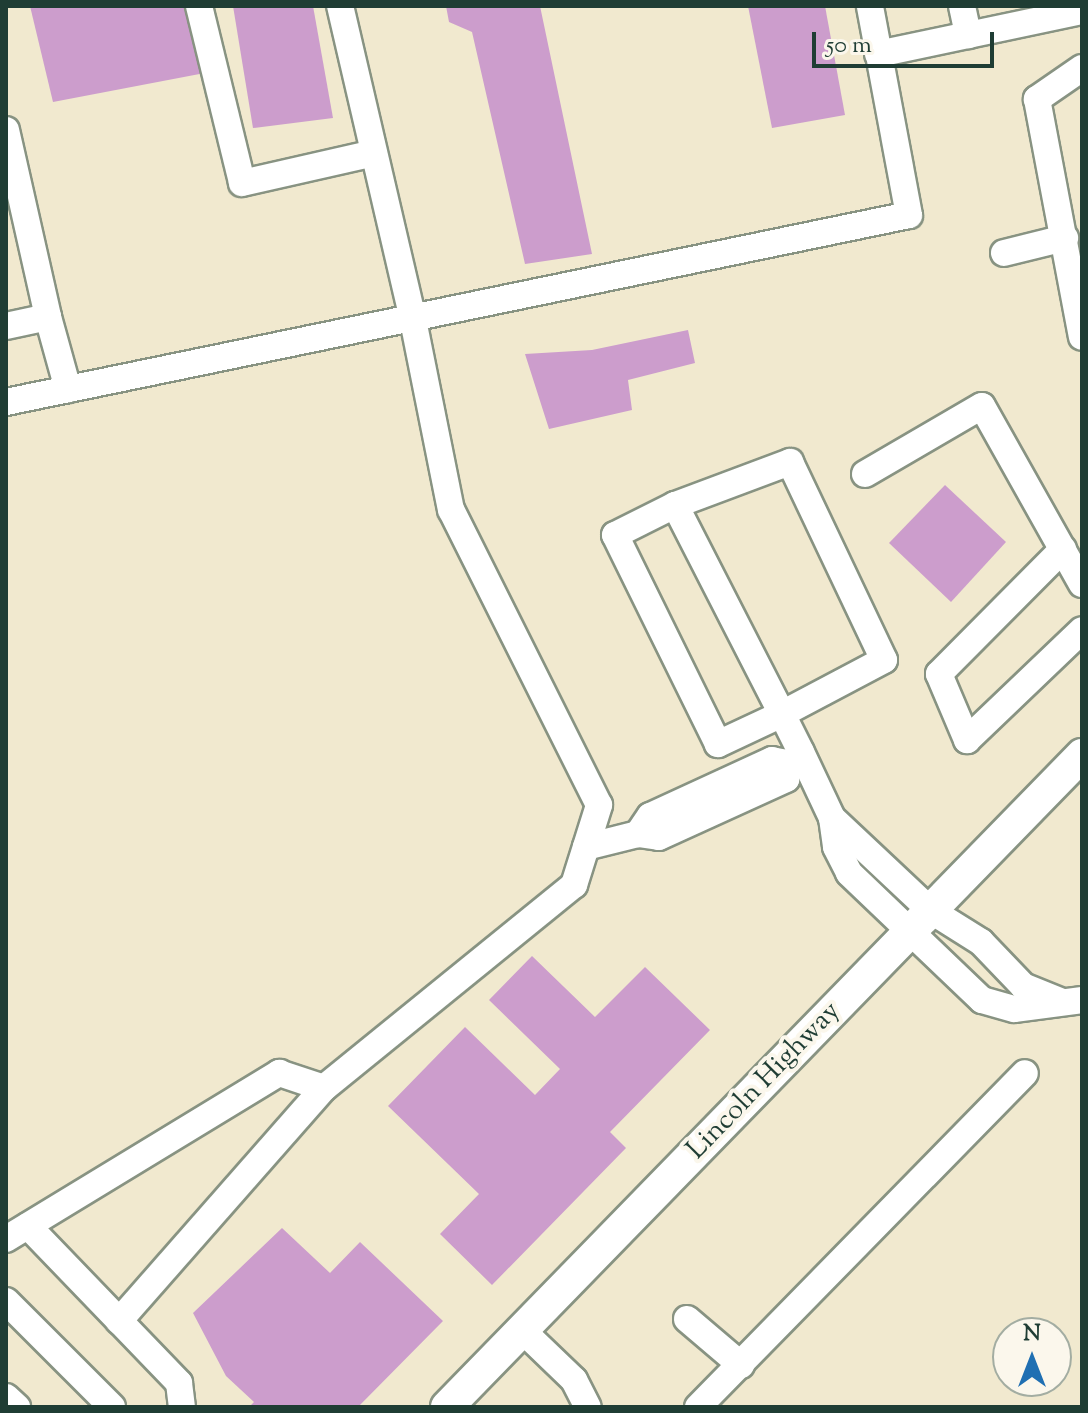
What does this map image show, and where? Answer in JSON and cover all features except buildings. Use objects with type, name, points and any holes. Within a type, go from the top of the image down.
[{"type":"main road","name":"Lincoln Highway","points":[[447,1407],[1082,755]]},
{"type":"lane","points":[[199,6],[242,183],[374,153]]},
{"type":"lane","points":[[119,1321],[324,1088],[574,885],[599,805],[510,619],[451,510],[412,315],[340,6]]},
{"type":"lane","points":[[6,402],[412,315],[909,215],[870,6]]},
{"type":"lane","points":[[962,6],[968,35]]},
{"type":"lane","points":[[878,54],[1082,11]]},
{"type":"lane","points":[[1082,68],[1037,99],[1082,337]]},
{"type":"lane","points":[[6,130],[48,317],[68,389]]},
{"type":"lane","points":[[1004,253],[1065,238]]},
{"type":"lane","points":[[6,326],[48,317]]},
{"type":"lane","points":[[865,474],[982,406],[1082,584]]},
{"type":"lane","points":[[790,462],[884,660],[718,744],[615,535],[675,505],[790,462]]},
{"type":"lane","points":[[675,505],[782,714],[794,758],[832,818],[836,847],[849,873],[920,921],[981,942],[1035,994],[1075,1001]]},
{"type":"lane","points":[[1063,549],[939,674],[967,740],[1082,630]]},
{"type":"lane","points":[[586,847],[638,834],[659,837],[786,779],[794,758]]},
{"type":"lane","points":[[920,921],[968,990],[990,1003],[1014,1009],[1075,1001]]},
{"type":"lane","points":[[182,1407],[179,1383],[119,1321],[17,1233],[279,1073],[324,1088]]},
{"type":"lane","points":[[698,1407],[1025,1073]]},
{"type":"lane","points":[[6,1301],[112,1407]]},
{"type":"lane","points":[[687,1319],[741,1365]]},
{"type":"lane","points":[[522,1330],[574,1380],[588,1407]]},
{"type":"lane","points":[[6,1397],[17,1407]]}]
